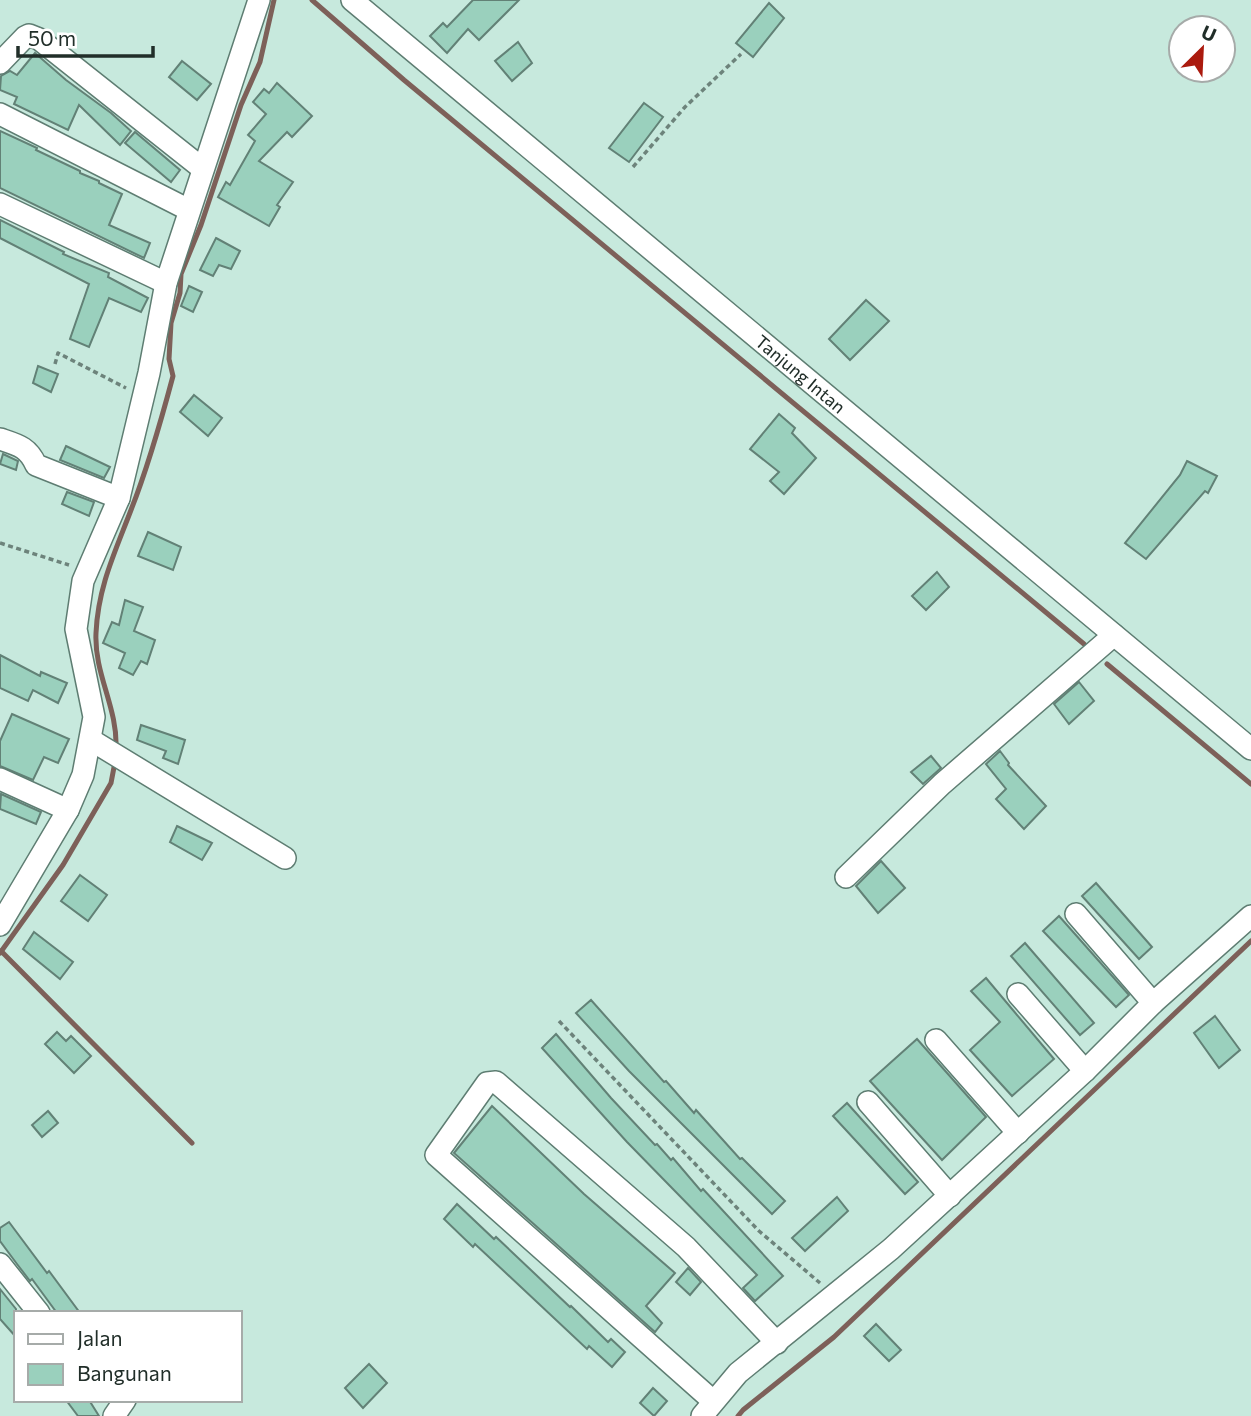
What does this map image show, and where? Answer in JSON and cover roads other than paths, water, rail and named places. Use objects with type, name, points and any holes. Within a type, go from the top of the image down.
[{"type":"street","points":[[0,925],[68,810],[83,775],[94,717],[76,629],[83,581],[119,498],[166,283],[259,0]]},
{"type":"street","name":"Tanjung Intan","points":[[352,0],[1251,749]]},
{"type":"street","points":[[0,63],[24,37],[29,35],[39,38],[203,169]]},
{"type":"street","points":[[0,114],[189,210]]},
{"type":"street","points":[[0,204],[166,283]]},
{"type":"street","points":[[0,439],[25,447],[36,465],[119,498]]},
{"type":"street","points":[[846,877],[942,784],[1114,635]]},
{"type":"street","points":[[91,740],[285,858]]},
{"type":"street","points":[[0,779],[68,810]]},
{"type":"street","points":[[1076,914],[1153,1003]]},
{"type":"street","points":[[778,1343],[686,1247],[496,1082],[487,1083],[436,1155],[708,1409],[738,1373],[778,1343],[891,1250],[1085,1071],[1153,1003],[1251,916]]},
{"type":"street","points":[[1018,994],[1085,1071]]},
{"type":"street","points":[[936,1040],[1018,1133]]},
{"type":"street","points":[[868,1102],[950,1196]]},
{"type":"street","points":[[0,1264],[37,1311]]},
{"type":"waterway","points":[[116,749],[116,734],[96,648],[100,600],[108,570],[149,461],[173,376],[169,359],[171,323],[180,293],[181,274],[201,225],[241,105],[260,62],[274,0]]},
{"type":"waterway","points":[[312,0],[404,80],[1084,644]]},
{"type":"waterway","points":[[1107,664],[1251,784]]},
{"type":"waterway","points":[[0,953],[63,865],[111,783],[115,762]]},
{"type":"waterway","points":[[738,1416],[834,1337],[1251,941]]},
{"type":"waterway","points":[[1,951],[192,1143]]}]
